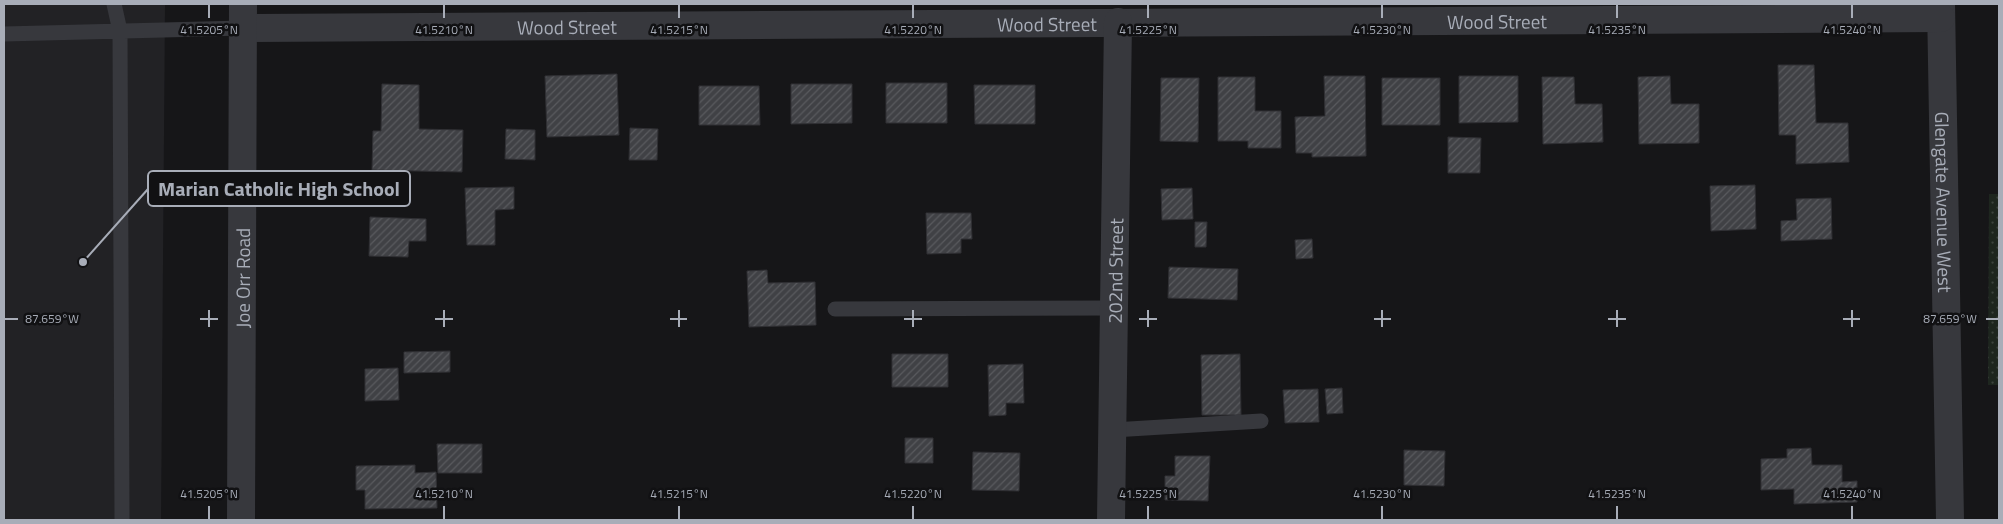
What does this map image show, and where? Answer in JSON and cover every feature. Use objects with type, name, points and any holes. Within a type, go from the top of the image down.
[{"type":"street","name":"Wood Street","points":[[243,16],[1118,22],[1941,11]]},
{"type":"street","name":"Glengate Avenue West","points":[[1941,11],[1950,520]]},
{"type":"street","name":"Joe Orr Road","points":[[241,520],[243,16]]},
{"type":"street","name":"202nd Street","points":[[1111,520],[1118,22]]},
{"type":"lane","points":[[114,4],[120,31],[122,520]]},
{"type":"lane","points":[[4,34],[120,31],[243,16]]},
{"type":"lane","points":[[835,309],[1114,308]]},
{"type":"lane","points":[[1113,430],[1261,421]]},
{"type":"shaded area","points":[[4,4],[165,4],[161,520],[4,520]]},
{"type":"shaded area","points":[[1989,194],[1999,194],[1999,385],[1988,385]]},
{"type":"building","points":[[1778,65],[1814,65],[1816,123],[1848,123],[1849,162],[1796,164],[1796,135],[1779,135]]},
{"type":"building","points":[[617,74],[619,135],[547,137],[545,76]]},
{"type":"building","points":[[1324,76],[1365,76],[1366,156],[1312,157],[1312,153],[1296,153],[1295,117],[1325,116]]},
{"type":"building","points":[[1459,76],[1518,76],[1518,122],[1459,123]]},
{"type":"building","points":[[1670,76],[1671,104],[1699,104],[1699,143],[1639,144],[1638,77]]},
{"type":"building","points":[[1218,77],[1255,77],[1255,111],[1281,111],[1281,148],[1248,148],[1248,141],[1218,141]]},
{"type":"building","points":[[1542,77],[1574,77],[1575,104],[1602,104],[1603,142],[1543,144]]},
{"type":"building","points":[[1161,78],[1199,78],[1198,142],[1160,141]]},
{"type":"building","points":[[1382,78],[1440,78],[1440,125],[1382,125]]},
{"type":"building","points":[[886,83],[947,83],[947,123],[886,123]]},
{"type":"building","points":[[382,84],[419,85],[419,129],[463,130],[462,172],[372,170],[373,131],[381,131]]},
{"type":"building","points":[[791,84],[852,84],[852,123],[791,124]]},
{"type":"building","points":[[974,85],[1035,85],[1035,124],[975,124]]},
{"type":"building","points":[[699,86],[759,86],[760,125],[699,125]]},
{"type":"building","points":[[630,128],[658,129],[657,160],[629,160]]},
{"type":"building","points":[[506,129],[535,130],[535,160],[505,159]]},
{"type":"building","points":[[1448,137],[1481,138],[1480,173],[1448,173]]},
{"type":"building","points":[[1755,185],[1756,229],[1711,231],[1710,186]]},
{"type":"building","points":[[514,187],[514,209],[495,210],[495,245],[467,245],[465,188]]},
{"type":"building","points":[[1192,188],[1193,219],[1162,220],[1161,189]]},
{"type":"building","points":[[1831,198],[1832,239],[1781,241],[1781,221],[1797,220],[1796,199]]},
{"type":"building","points":[[926,213],[971,213],[972,239],[961,239],[961,253],[927,254]]},
{"type":"building","points":[[370,217],[426,219],[426,241],[409,241],[408,257],[369,256]]},
{"type":"building","points":[[1195,222],[1207,222],[1206,247],[1195,247]]},
{"type":"building","points":[[1312,239],[1313,258],[1296,259],[1295,240]]},
{"type":"building","points":[[1169,267],[1238,269],[1237,300],[1168,298]]},
{"type":"building","points":[[767,270],[768,283],[815,282],[816,325],[749,327],[747,271]]},
{"type":"building","points":[[450,351],[450,372],[404,373],[404,352]]},
{"type":"building","points":[[892,354],[948,354],[948,387],[892,387]]},
{"type":"building","points":[[1240,354],[1241,415],[1202,415],[1201,355]]},
{"type":"building","points":[[1023,364],[1024,403],[1006,403],[1006,415],[989,416],[988,365]]},
{"type":"building","points":[[398,368],[399,400],[365,401],[365,369]]},
{"type":"building","points":[[1342,388],[1343,413],[1327,414],[1325,389]]},
{"type":"building","points":[[1318,389],[1319,422],[1285,423],[1283,390]]},
{"type":"building","points":[[905,438],[933,438],[933,463],[905,463]]},
{"type":"building","points":[[437,444],[482,444],[482,473],[438,473]]},
{"type":"building","points":[[1811,448],[1812,465],[1842,465],[1842,482],[1857,481],[1857,502],[1794,504],[1794,489],[1761,490],[1761,459],[1787,458],[1787,449]]},
{"type":"building","points":[[1404,450],[1445,451],[1444,486],[1404,485]]},
{"type":"building","points":[[973,452],[1020,453],[1019,491],[972,490]]},
{"type":"building","points":[[1175,456],[1210,456],[1208,501],[1165,500],[1165,476],[1175,476]]},
{"type":"building","points":[[415,465],[415,473],[436,472],[437,508],[365,509],[365,490],[356,490],[356,466]]},
{"type":"place","name":"Marian Catholic High School","points":[[83,262]]}]
